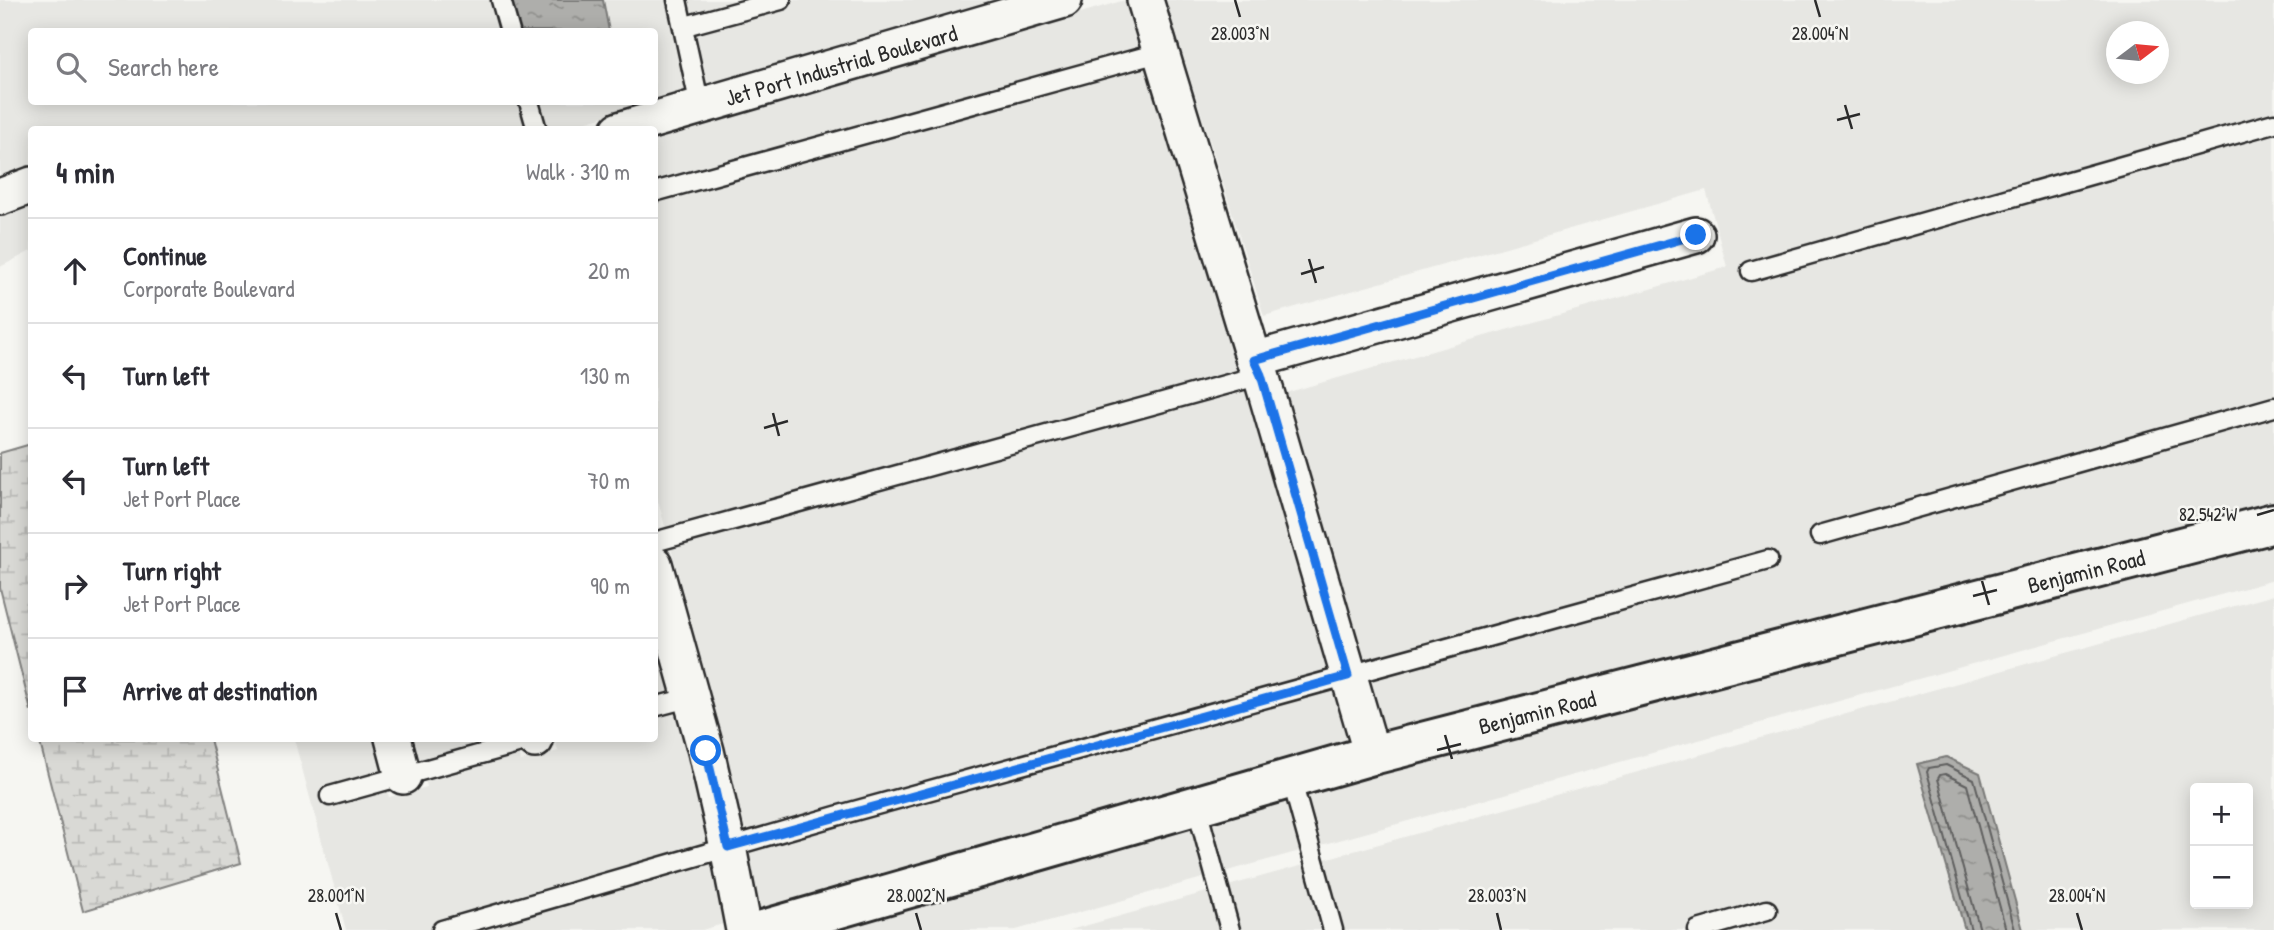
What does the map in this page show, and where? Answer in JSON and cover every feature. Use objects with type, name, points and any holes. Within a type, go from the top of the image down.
[{"type":"street","name":"Jet Port Industrial Boulevard","points":[[632,126],[1063,0]]},
{"type":"street","points":[[1145,0],[1258,367],[1372,755]]},
{"type":"street","points":[[0,197],[28,186]]},
{"type":"street","points":[[1258,367],[1696,235]]},
{"type":"street","name":"Benjamin Road","points":[[763,930],[1372,755],[2274,523]]},
{"type":"street","points":[[658,578],[706,751],[744,930]]},
{"type":"street","points":[[394,742],[403,776]]},
{"type":"lane","points":[[501,0],[509,28]]},
{"type":"lane","points":[[677,0],[685,26],[700,106]]},
{"type":"lane","points":[[685,26],[781,0]]},
{"type":"lane","points":[[658,191],[1161,52]]},
{"type":"lane","points":[[530,105],[536,126]]},
{"type":"lane","points":[[1751,271],[2274,123]]},
{"type":"lane","points":[[658,541],[1258,367]]},
{"type":"lane","points":[[1820,535],[2274,407]]},
{"type":"lane","points":[[442,930],[728,847],[1768,560]]},
{"type":"lane","points":[[658,706],[692,697]]},
{"type":"lane","points":[[330,796],[525,742]]},
{"type":"lane","points":[[1291,778],[1333,930]]},
{"type":"lane","points":[[1196,805],[1230,930]]},
{"type":"lane","points":[[1698,930],[1767,910]]},
{"type":"shaded area","points":[[0,0],[512,0],[520,28],[28,28],[28,105],[643,105],[571,126],[28,126],[28,167],[0,178]]},
{"type":"shaded area","points":[[603,0],[1001,0],[658,100],[658,28],[608,28]]},
{"type":"shaded area","points":[[1125,0],[1231,343],[1348,743],[761,913],[725,745],[658,501],[658,136]]},
{"type":"shaded area","points":[[1166,0],[2274,0],[2274,505],[1386,733],[1282,394],[1727,267],[1706,190],[1264,316]]},
{"type":"shaded area","points":[[28,205],[28,253],[0,267],[0,216]]},
{"type":"shaded area","points":[[2274,541],[2274,580],[1016,930],[826,930],[1376,771]]},
{"type":"shaded area","points":[[2274,595],[2274,930],[1070,930]]},
{"type":"shaded area","points":[[658,647],[688,756],[723,924],[702,930],[346,930],[295,742],[374,742],[389,797],[427,787],[415,742],[516,742],[521,761],[558,751],[556,742],[658,742]]},
{"type":"green space","points":[[28,445],[28,699],[0,588],[0,453]]},
{"type":"green space","points":[[40,742],[211,742],[241,863],[83,911]]},
{"type":"water","points":[[512,0],[603,0],[608,28],[520,28]]},
{"type":"water","points":[[1946,757],[1980,773],[2023,930],[1965,930],[1917,764]]},
{"type":"route","points":[[706,751],[728,847],[1348,676],[1261,375],[1254,360],[1696,235]]}]
